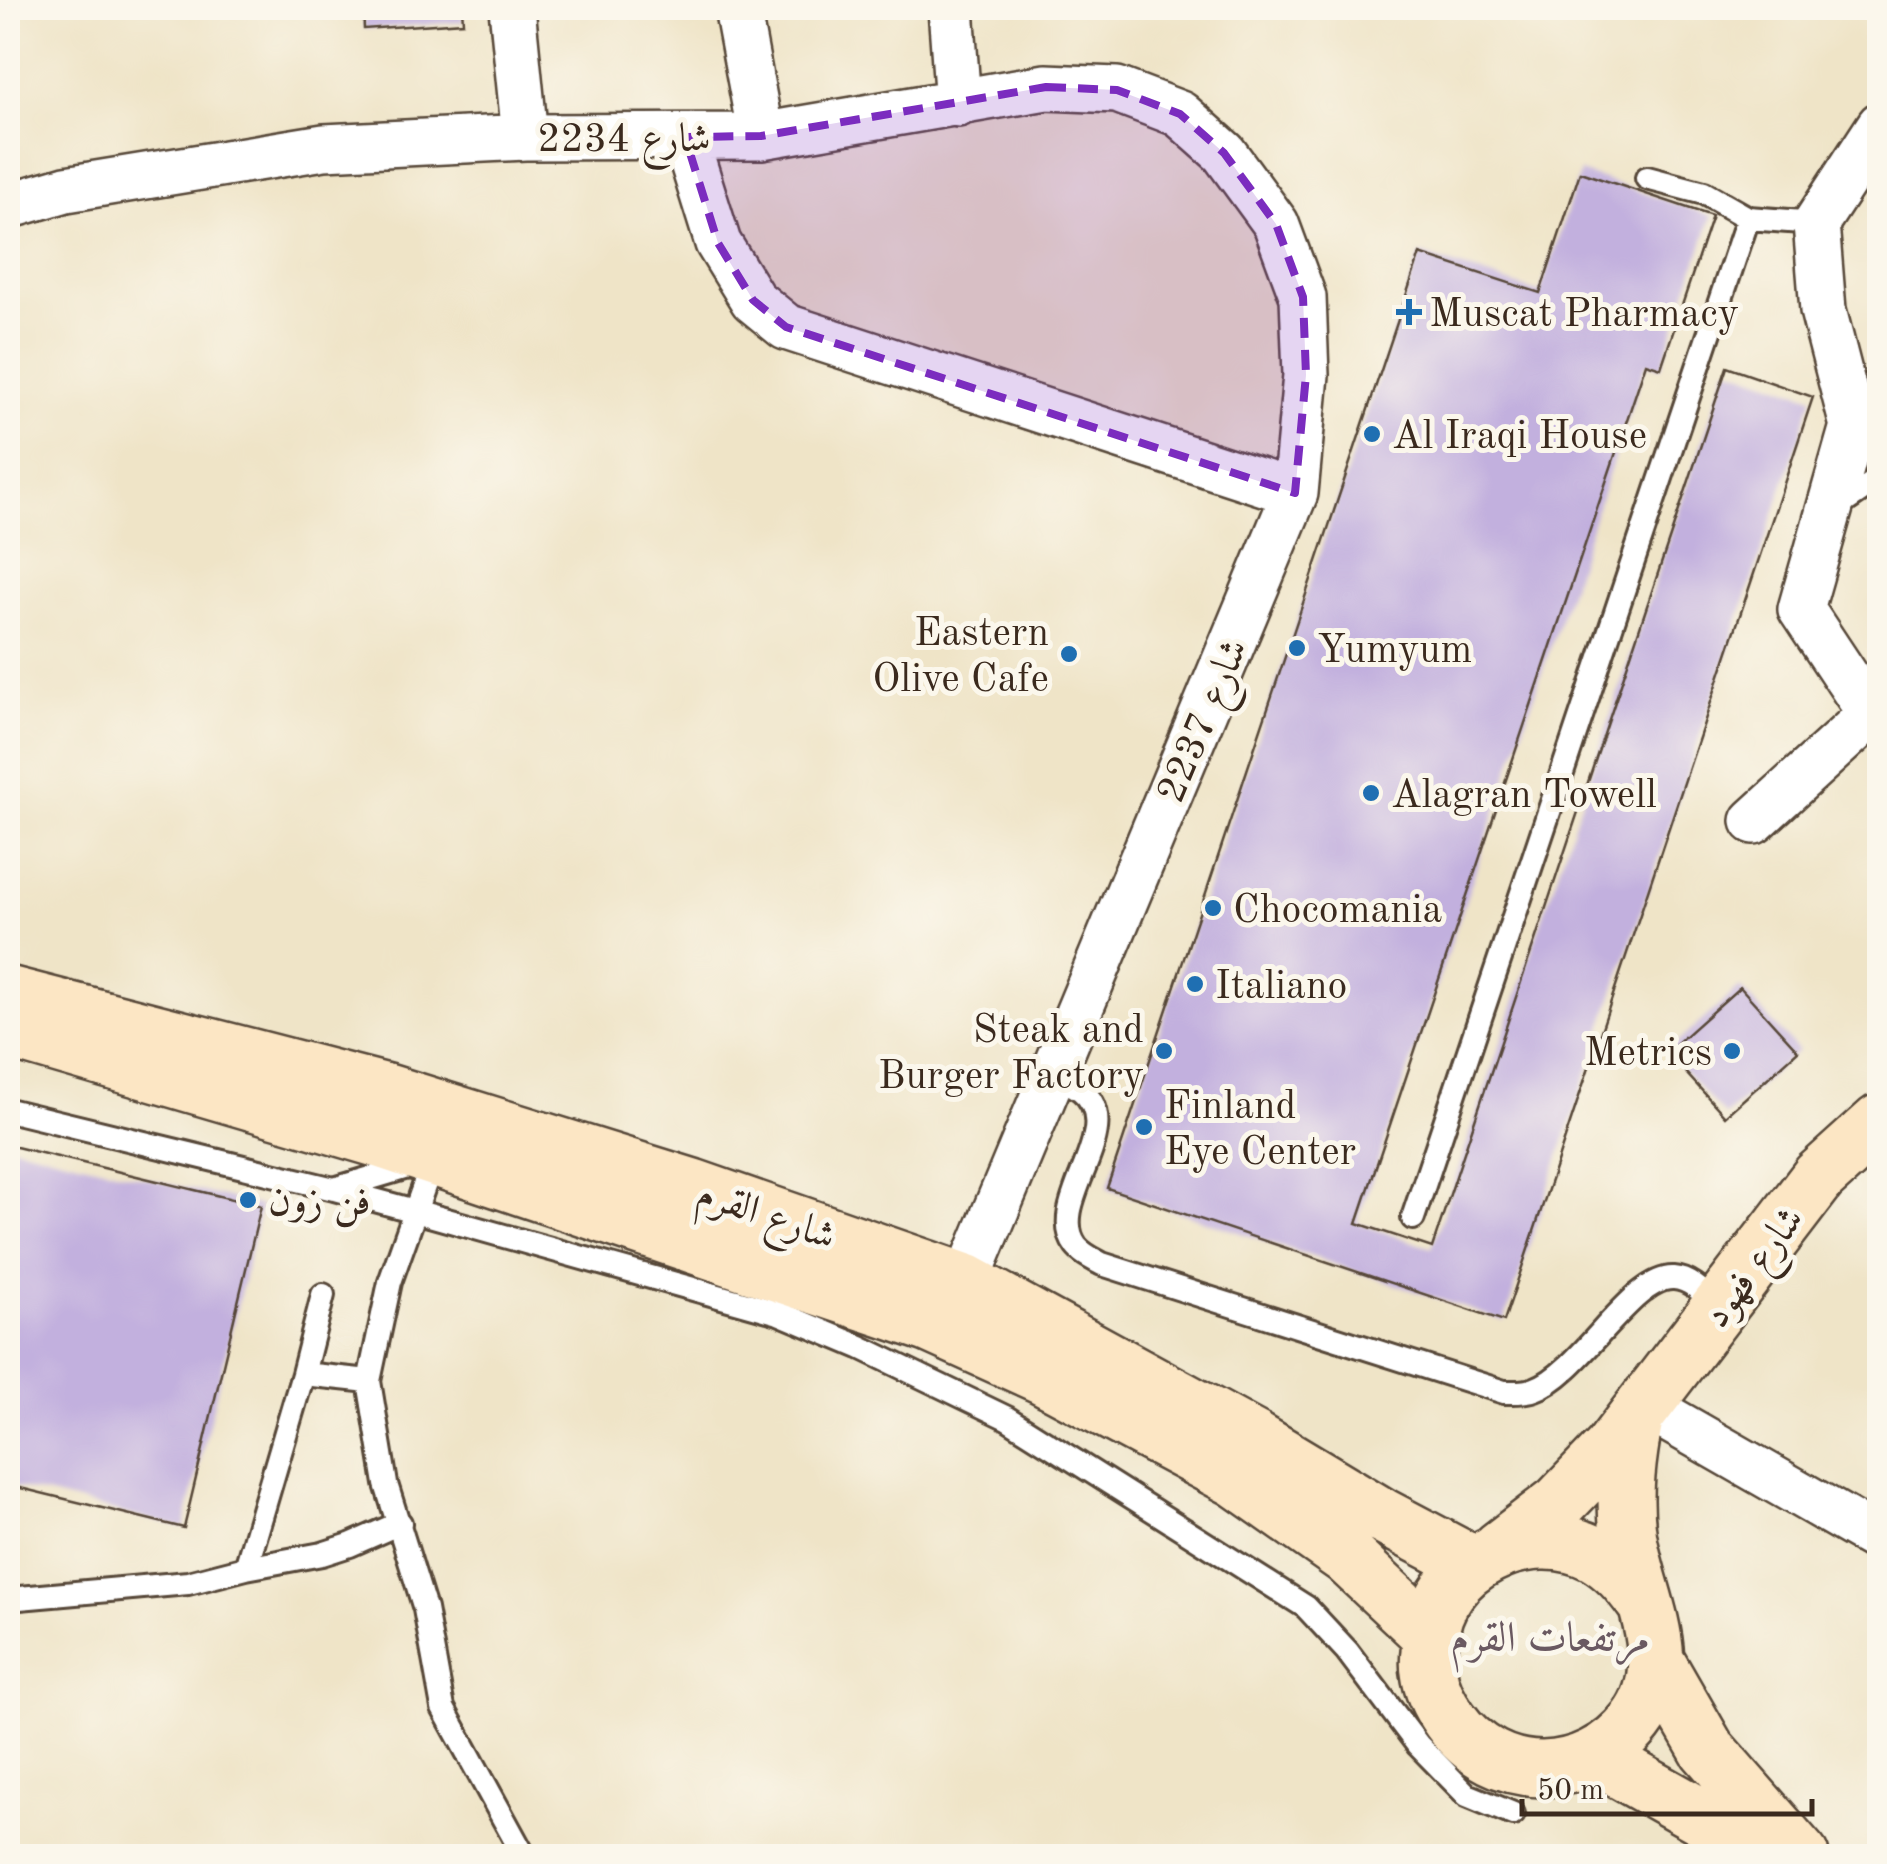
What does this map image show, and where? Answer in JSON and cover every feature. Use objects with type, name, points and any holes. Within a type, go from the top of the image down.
[{"type":"main road","name":"شارع القرم","points":[[8,994],[388,1092],[693,1187],[966,1282],[1254,1439],[1382,1516],[1486,1557]]},
{"type":"main road","name":"شارع القرم","points":[[8,1030],[434,1158],[928,1324],[1042,1376],[1236,1479],[1347,1557],[1430,1635]]},
{"type":"main road","name":"شارع فهود","points":[[1486,1557],[1530,1527],[1586,1477],[1640,1413],[1819,1178],[1880,1122]]},
{"type":"main road","name":"شارع فهود","points":[[1640,1413],[1628,1456],[1626,1511],[1633,1566],[1644,1601]]},
{"type":"main road","points":[[1528,1542],[1558,1542],[1594,1554],[1625,1576],[1644,1601],[1654,1630],[1657,1662],[1652,1691],[1640,1717],[1620,1740],[1596,1757],[1562,1768],[1525,1769],[1491,1758],[1461,1736],[1440,1706],[1428,1672],[1430,1635],[1438,1608],[1453,1584],[1486,1557],[1528,1542]]},
{"type":"main road","points":[[1657,1662],[1708,1749],[1801,1856]]},
{"type":"main road","points":[[1596,1757],[1713,1823],[1747,1856]]},
{"type":"street","points":[[512,8],[524,137]]},
{"type":"street","points":[[737,8],[761,136]]},
{"type":"street","points":[[951,8],[958,104]]},
{"type":"street","name":"2234 شارع","points":[[8,206],[66,189],[324,147],[524,137],[761,136],[1046,87],[1117,90],[1180,114],[1224,153]]},
{"type":"street","points":[[1754,821],[1876,713],[1800,608],[1853,426],[1823,310],[1816,223],[1880,125]]},
{"type":"street","points":[[684,136],[718,242],[752,300],[786,326],[1295,493]]},
{"type":"street","name":"2237 شارع","points":[[966,1282],[1295,493],[1306,375],[1303,297],[1276,224],[1224,153]]},
{"type":"street","points":[[1640,1413],[1880,1540]]},
{"type":"lane","points":[[1647,178],[1704,193],[1748,218],[1816,223]]},
{"type":"lane","points":[[1413,1218],[1748,218]]},
{"type":"lane","points":[[1830,512],[1880,478]]},
{"type":"lane","points":[[1052,1076],[1078,1088],[1096,1114],[1096,1130],[1068,1217],[1070,1235],[1078,1250],[1102,1264],[1504,1392],[1532,1390],[1556,1378],[1642,1291],[1662,1279],[1685,1280],[1719,1308]]},
{"type":"lane","points":[[8,1110],[334,1190],[779,1313],[860,1347],[1007,1418],[1306,1606],[1347,1651],[1418,1745],[1467,1795],[1514,1814]]},
{"type":"lane","points":[[334,1190],[434,1158]]},
{"type":"lane","points":[[434,1158],[390,1282],[369,1381],[386,1484],[426,1609],[444,1708],[524,1856]]},
{"type":"lane","points":[[246,1568],[323,1294]]},
{"type":"lane","points":[[303,1374],[369,1381]]},
{"type":"lane","points":[[8,1598],[188,1583],[322,1554],[400,1523]]},
{"type":"highlighted area","points":[[1046,87],[1117,90],[1180,114],[1224,153],[1276,224],[1303,297],[1306,375],[1295,493],[786,327],[753,300],[718,243],[685,137],[761,136]]},
{"type":"building","points":[[363,8],[462,8],[463,22],[364,29]]},
{"type":"building","name":"Alagran Towell","points":[[1580,172],[1712,216],[1661,368],[1646,363],[1357,1223],[1432,1248],[1727,367],[1813,397],[1504,1321],[1107,1188],[1420,254],[1540,293]]},
{"type":"building","name":"Metrics","points":[[1740,987],[1798,1051],[1725,1116],[1667,1052]]},
{"type":"building","points":[[8,1145],[261,1206],[184,1528],[8,1485]]},
{"type":"place","name":"Muscat Pharmacy","points":[[1409,312]]},
{"type":"place","name":"Al Iraqi House","points":[[1372,434]]},
{"type":"place","name":"Yumyum","points":[[1297,648]]},
{"type":"place","name":"Eastern Olive Cafe","points":[[1069,654]]},
{"type":"place","name":"Alagran Towell","points":[[1371,793]]},
{"type":"place","name":"Chocomania","points":[[1213,908]]},
{"type":"place","name":"Italiano","points":[[1195,984]]},
{"type":"place","name":"Steak and Burger Factory","points":[[1164,1051]]},
{"type":"place","name":"Metrics","points":[[1732,1051]]},
{"type":"place","name":"Finland Eye Center","points":[[1144,1127]]},
{"type":"place","name":"فن زون","points":[[248,1200]]},
{"type":"district","name":"مرتفعات القرم","points":[[1550,1636]]}]
